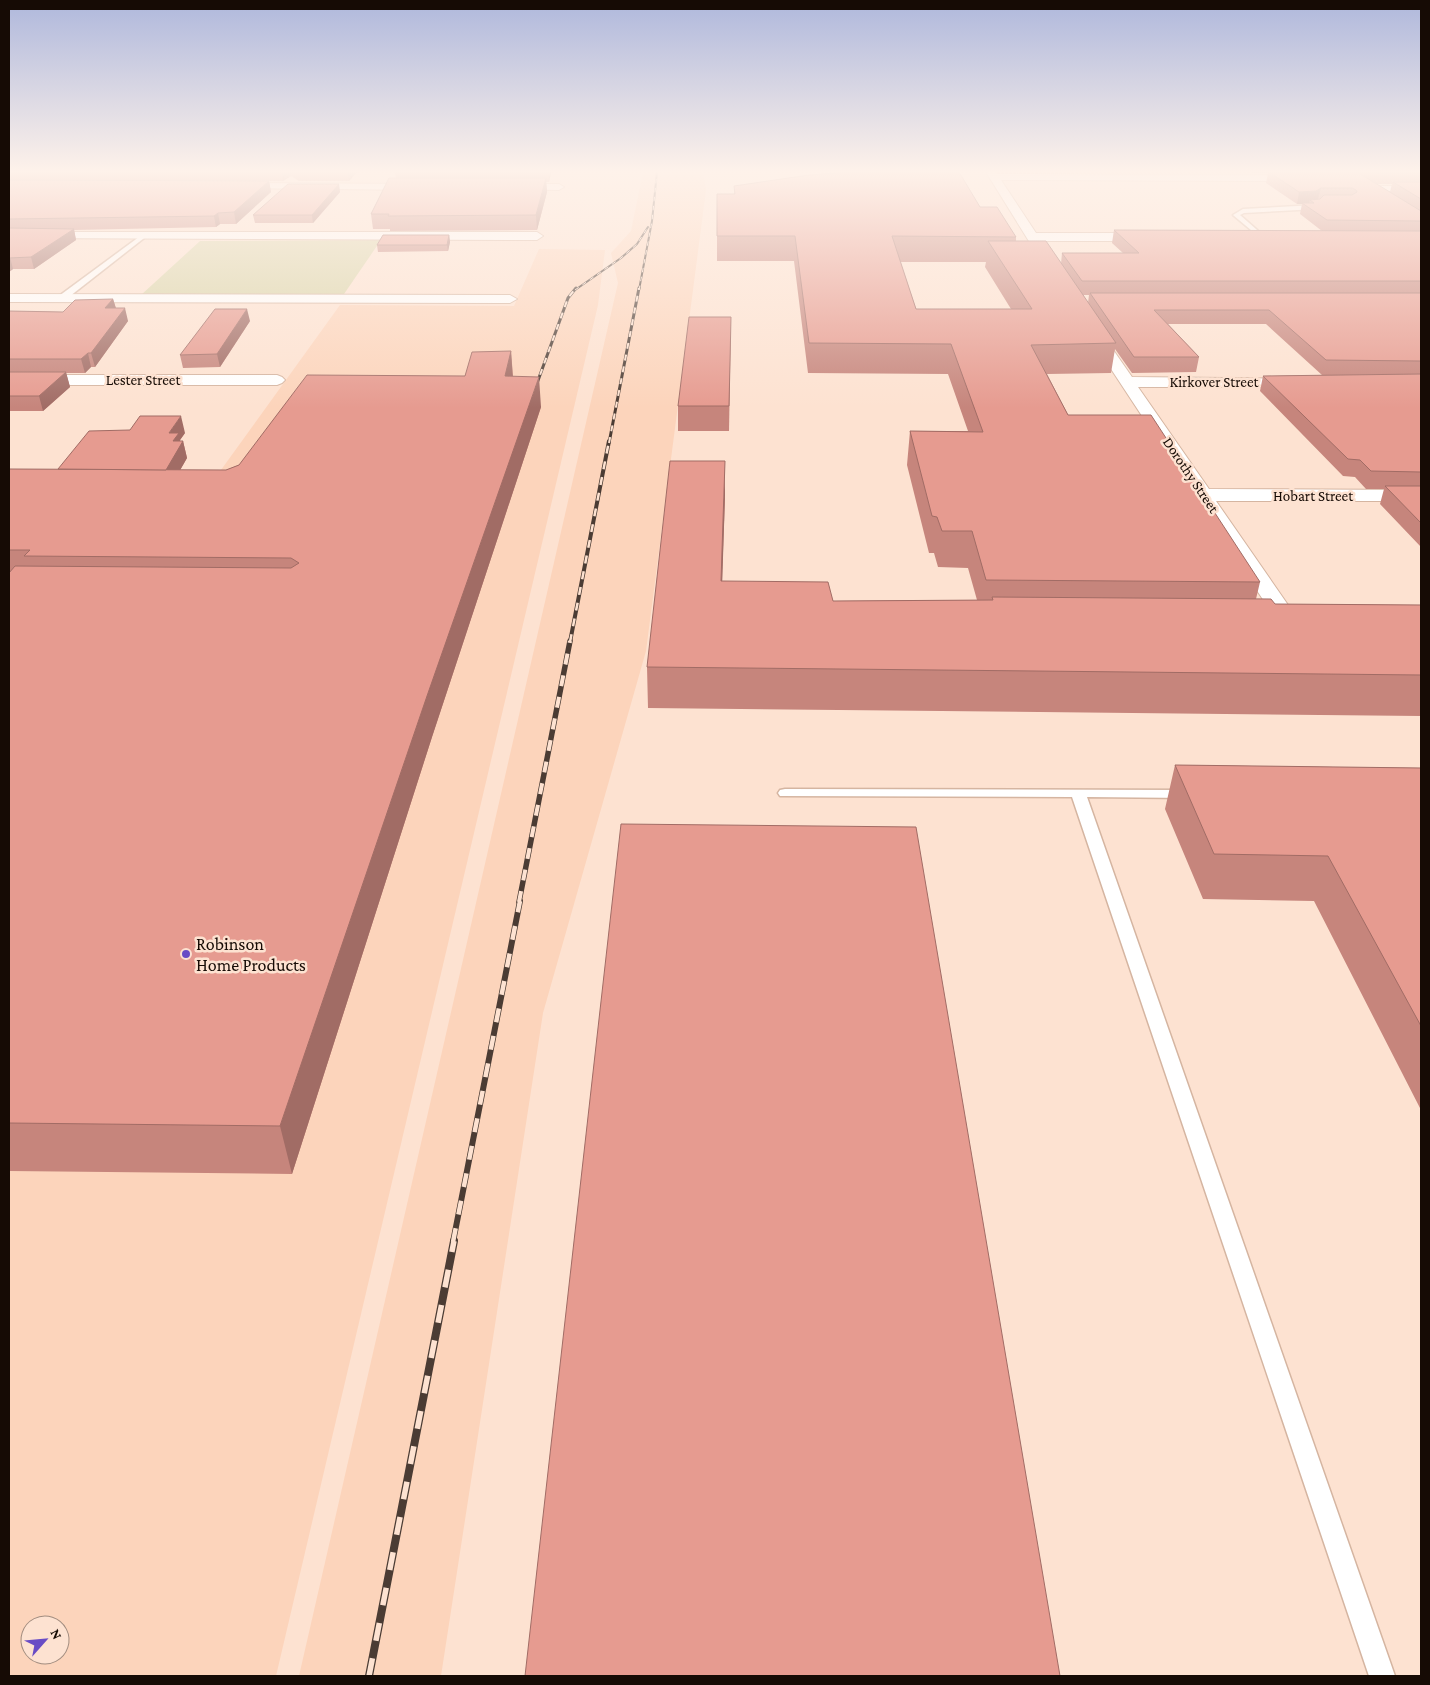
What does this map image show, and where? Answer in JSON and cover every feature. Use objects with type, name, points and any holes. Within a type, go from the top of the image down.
[{"type":"street","points":[[1040,251],[1063,285]]},
{"type":"street","points":[[9,298],[510,299]]},
{"type":"street","name":"Dorothy Street","points":[[1084,317],[1205,495],[1303,628],[1268,628]]},
{"type":"street","name":"Lester Street","points":[[9,380],[277,380]]},
{"type":"street","name":"Kirkover Street","points":[[1127,382],[1313,382]]},
{"type":"street","name":"Hobart Street","points":[[1205,495],[1421,496]]},
{"type":"lane","points":[[62,298],[124,251]]},
{"type":"lane","points":[[785,793],[1205,794]]},
{"type":"lane","points":[[1078,793],[1382,1676]]},
{"type":"shaded area","points":[[189,251],[374,251],[344,294],[141,295]]},
{"type":"shaded area","points":[[538,251],[605,251],[598,305],[276,1676],[9,1676],[9,500],[200,499],[340,305],[514,306]]},
{"type":"shaded area","points":[[613,251],[698,251],[646,651],[543,1013],[441,1676],[299,1676],[618,283],[611,253]]},
{"type":"building","points":[[9,251],[41,251],[31,257],[9,258]]},
{"type":"building","points":[[797,251],[897,251],[916,309],[1032,309],[994,251],[1053,251],[1116,343],[1031,345],[1068,415],[1151,415],[1260,582],[986,580],[972,531],[942,531],[937,517],[932,516],[910,431],[983,432],[951,344],[809,343]]},
{"type":"building","points":[[1136,251],[1421,251],[1421,281],[1082,281],[1062,253],[1139,253]]},
{"type":"building","points":[[1090,293],[1421,293],[1421,361],[1326,360],[1269,310],[1154,310],[1199,357],[1134,357]]},
{"type":"building","points":[[113,299],[105,308],[125,308],[91,353],[88,353],[81,359],[9,359],[9,311],[63,312],[75,300]]},
{"type":"building","points":[[215,309],[247,309],[217,354],[180,355]]},
{"type":"building","points":[[689,317],[731,317],[729,406],[678,406]]},
{"type":"building","name":"Robinson Home Products","points":[[511,351],[505,376],[539,377],[427,696],[280,1126],[9,1123],[9,573],[15,566],[291,568],[299,563],[291,558],[24,556],[30,550],[9,550],[9,469],[226,470],[239,465],[307,375],[465,376],[472,352]]},
{"type":"building","points":[[9,372],[66,372],[39,396],[9,396]]},
{"type":"building","points":[[1421,374],[1421,472],[1371,471],[1360,460],[1348,459],[1263,376]]},
{"type":"building","points":[[140,416],[181,416],[169,433],[179,433],[173,441],[183,441],[166,470],[58,469],[89,431],[130,430]]},
{"type":"building","points":[[670,461],[725,461],[721,581],[828,582],[833,601],[993,600],[992,597],[1271,599],[1275,604],[1421,605],[1421,675],[647,667]]},
{"type":"building","points":[[1385,486],[1421,486],[1421,523]]},
{"type":"building","points":[[1175,765],[1421,768],[1421,1026],[1328,856],[1214,854]]},
{"type":"building","points":[[621,824],[916,827],[1060,1676],[525,1676]]},
{"type":"railway","points":[[575,290],[629,251]]},
{"type":"railway","points":[[639,290],[646,251]]},
{"type":"railway","points":[[536,386],[568,298],[576,288]]},
{"type":"railway","points":[[609,443],[639,288]]},
{"type":"railway","points":[[570,642],[609,441]]},
{"type":"railway","points":[[519,902],[570,641]]},
{"type":"railway","points":[[453,1242],[520,901]]},
{"type":"railway","points":[[369,1676],[454,1241]]},
{"type":"place","name":"Robinson Home Products","points":[[186,954]]}]
